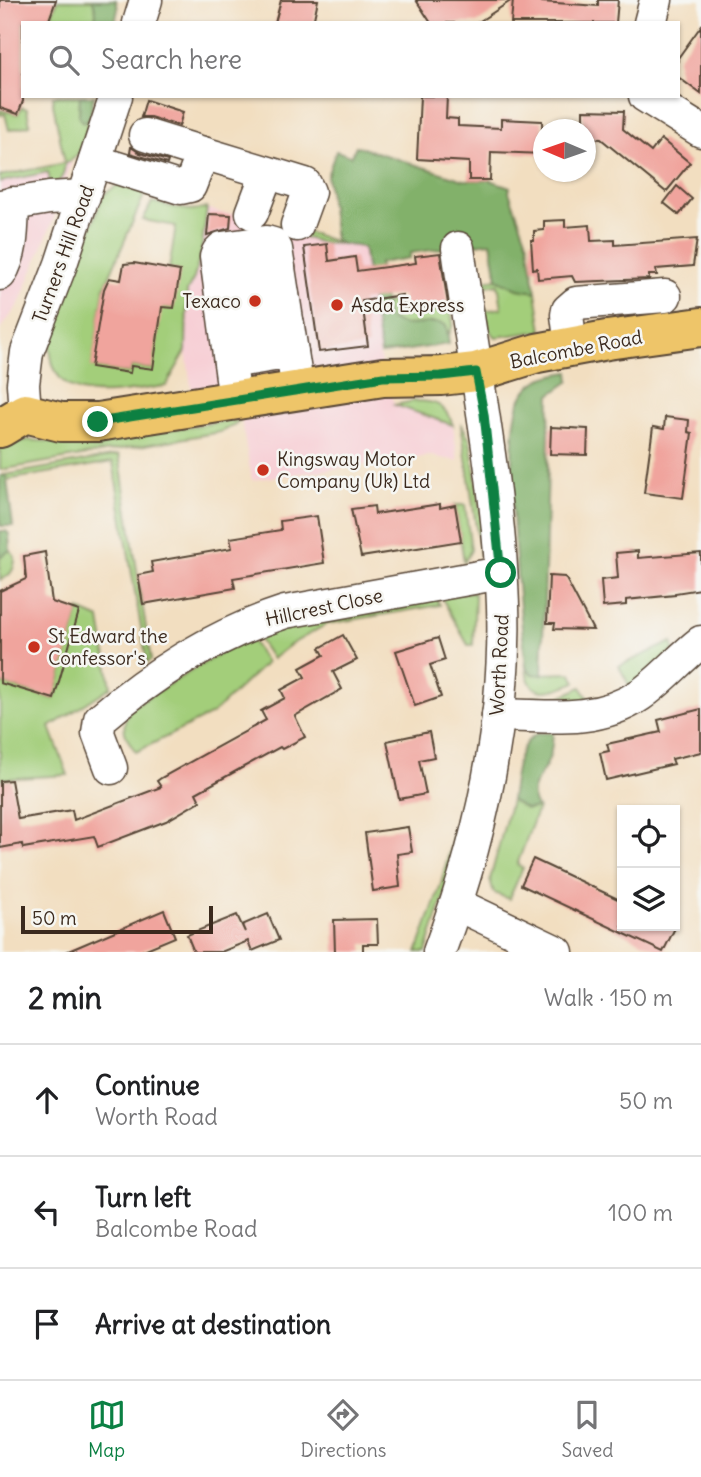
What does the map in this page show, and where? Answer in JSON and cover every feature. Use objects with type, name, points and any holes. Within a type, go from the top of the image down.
[{"type":"main road","name":"Balcombe Road","points":[[13,420],[98,422],[383,377],[441,376],[476,372],[537,353],[571,346],[701,327]]},
{"type":"street","points":[[140,21],[146,0]]},
{"type":"street","points":[[651,21],[656,0]]},
{"type":"street","name":"Turners Hill Road","points":[[13,420],[23,384],[27,352],[84,196],[115,98]]},
{"type":"street","points":[[648,98],[701,131]]},
{"type":"street","points":[[145,135],[305,184],[309,192],[297,225]]},
{"type":"street","points":[[95,161],[181,188],[190,186],[203,153]]},
{"type":"street","points":[[252,213],[267,173]]},
{"type":"street","points":[[0,274],[10,249],[6,205],[84,196]]},
{"type":"street","points":[[235,401],[216,257],[222,248],[266,242],[273,244],[298,391]]},
{"type":"street","name":"Worth Road","points":[[439,952],[456,904],[485,796],[498,715],[503,643],[501,573],[484,414],[458,248]]},
{"type":"street","points":[[571,346],[568,310],[576,303],[665,296]]},
{"type":"street","points":[[225,319],[286,310]]},
{"type":"street","points":[[225,319],[286,310]]},
{"type":"street","name":"Hillcrest Close","points":[[111,768],[98,733],[100,719],[135,691],[208,645],[256,622],[285,612],[501,573]]},
{"type":"street","points":[[498,715],[579,716],[619,706],[640,695],[701,642]]},
{"type":"street","points":[[456,904],[557,952]]},
{"type":"shaded area","points":[[72,161],[54,218],[19,304],[0,330],[0,176]]},
{"type":"shaded area","points":[[207,208],[235,214],[318,242],[363,246],[383,377],[395,405],[453,425],[458,461],[430,456],[252,480],[241,419],[194,408],[186,351],[187,291],[201,253]]},
{"type":"green space","points":[[58,0],[93,0],[95,21],[49,21]]},
{"type":"green space","points":[[93,0],[116,0],[118,9],[115,21],[95,21]]},
{"type":"green space","points":[[53,98],[80,98],[79,116],[85,122],[90,116],[80,150],[65,163]]},
{"type":"green space","points":[[80,98],[94,98],[90,116],[85,122],[79,116]]},
{"type":"green space","points":[[21,107],[27,109],[30,125],[9,130],[5,114],[0,115],[0,110],[18,114]]},
{"type":"green space","points":[[356,146],[464,180],[490,180],[510,187],[509,192],[528,244],[536,292],[518,289],[497,279],[491,242],[410,253],[410,258],[379,263],[387,317],[410,325],[446,325],[449,344],[381,354],[363,247],[342,244],[335,240],[327,176],[336,151],[351,156]]},
{"type":"green space","points":[[65,163],[62,177],[51,186],[48,172],[0,182],[0,176]]},
{"type":"green space","points":[[118,185],[145,193],[104,289],[92,367],[130,373],[131,366],[152,369],[159,326],[151,305],[173,308],[179,271],[169,269],[176,226],[143,220],[152,202],[186,209],[207,208],[201,253],[187,291],[186,351],[166,386],[91,393],[75,389],[62,380],[53,366],[50,344],[103,195]]},
{"type":"green space","points":[[290,197],[295,198],[286,225],[342,244],[318,242],[279,228]]},
{"type":"green space","points":[[497,279],[518,289],[536,292],[542,331],[496,337],[489,330],[488,320],[479,320],[478,312],[502,308],[498,284],[475,288],[474,282]]},
{"type":"green space","points":[[399,301],[402,316],[451,309],[453,324],[449,335],[446,325],[408,326],[387,317],[385,303]]},
{"type":"green space","points":[[569,372],[570,381],[550,395],[542,675],[532,674],[526,667],[514,526],[512,484],[516,415],[527,389],[549,376]]},
{"type":"green space","points":[[414,401],[439,405],[447,412],[453,425],[395,405]]},
{"type":"green space","points":[[241,419],[220,432],[0,470],[0,448],[27,440],[74,443]]},
{"type":"green space","points":[[461,423],[470,440],[485,542],[481,561]]},
{"type":"green space","points":[[119,455],[151,660],[147,663],[113,462],[7,480],[5,475]]},
{"type":"green space","points":[[5,475],[13,526],[0,526],[0,476]]},
{"type":"green space","points":[[455,505],[465,505],[471,550],[464,562]]},
{"type":"green space","points":[[0,531],[9,534],[10,550],[0,557]]},
{"type":"green space","points":[[10,550],[15,557],[13,568],[10,574],[0,580],[0,557]]},
{"type":"green space","points":[[473,592],[473,645],[468,645],[439,593]]},
{"type":"green space","points":[[433,594],[440,605],[327,624],[290,645],[272,659],[255,634]]},
{"type":"green space","points":[[79,610],[100,619],[111,687],[50,727],[68,775],[0,779],[0,683],[54,699]]},
{"type":"green space","points":[[249,636],[266,663],[212,714],[136,752],[124,726],[130,708]]},
{"type":"green space","points":[[672,642],[674,650],[631,689],[619,666]]},
{"type":"green space","points":[[526,667],[532,674],[571,673],[576,682],[550,690],[537,690],[528,678]]},
{"type":"green space","points":[[581,687],[592,704],[532,702],[532,696],[560,697]]},
{"type":"green space","points":[[538,733],[553,733],[551,751],[533,789],[538,808],[526,809],[511,800],[517,762],[530,738]]},
{"type":"green space","points":[[511,800],[526,809],[538,808],[517,865],[523,868],[509,899],[494,893],[490,880]]},
{"type":"green space","points":[[460,807],[467,823],[426,952],[417,952],[441,884]]},
{"type":"building","points":[[0,0],[56,0],[49,21],[21,21],[23,101],[18,114],[0,108]]},
{"type":"building","points":[[281,0],[318,0],[313,21],[276,21]]},
{"type":"building","points":[[416,0],[512,0],[480,21],[430,21]]},
{"type":"building","points":[[513,0],[598,6],[598,0],[618,0],[616,21],[511,21]]},
{"type":"building","points":[[701,26],[701,94],[680,78],[680,55]]},
{"type":"building","points":[[420,98],[447,98],[446,118],[458,119],[458,126],[501,128],[501,119],[533,121],[533,154],[491,152],[490,180],[469,180],[469,162],[417,159]]},
{"type":"building","points":[[146,100],[183,112],[179,126],[141,117]]},
{"type":"building","points":[[583,110],[624,111],[623,129],[651,152],[661,139],[690,163],[666,192],[601,139],[596,139],[596,119],[583,119]]},
{"type":"building","points":[[131,147],[140,153],[168,161],[167,164],[130,153]]},
{"type":"building","points":[[677,186],[692,199],[679,215],[664,203]]},
{"type":"building","points":[[209,214],[231,215],[230,228],[207,235]]},
{"type":"building","points":[[565,220],[565,227],[590,225],[591,241],[615,240],[615,245],[697,239],[693,266],[656,269],[657,275],[649,275],[649,279],[575,282],[572,276],[538,279],[537,268],[533,269],[531,240],[534,240],[534,231],[544,230],[544,221]]},
{"type":"building","points":[[327,244],[329,261],[355,257],[357,271],[416,263],[415,256],[440,253],[448,304],[404,310],[402,295],[362,301],[368,346],[319,352],[304,247]]},
{"type":"building","points":[[134,263],[180,271],[174,308],[162,307],[153,369],[131,366],[130,373],[91,367],[104,289],[109,278],[121,280],[124,264]]},
{"type":"building","points":[[665,417],[689,420],[688,432],[692,433],[683,498],[644,493],[653,427],[664,429]]},
{"type":"building","points":[[551,427],[588,429],[587,455],[550,454]]},
{"type":"building","points":[[440,504],[440,508],[455,505],[461,541],[361,557],[351,509],[374,506],[375,514]]},
{"type":"building","points":[[317,516],[324,563],[233,578],[235,588],[143,604],[138,575],[153,572],[151,562],[232,548],[230,538],[281,530],[280,521]]},
{"type":"building","points":[[638,551],[638,558],[701,553],[701,589],[675,595],[626,600],[626,605],[603,607],[601,580],[618,578],[616,553]]},
{"type":"building","name":"St Edward the Confessor's","points":[[45,552],[52,602],[79,611],[54,699],[0,683],[0,591],[26,579],[24,556]]},
{"type":"building","points":[[549,576],[565,577],[593,630],[554,629],[555,623],[547,623]]},
{"type":"building","points":[[343,635],[357,660],[333,672],[342,689],[295,716],[305,737],[282,749],[280,747],[196,793],[200,801],[166,821],[98,847],[94,836],[23,848],[22,844],[0,848],[0,781],[11,780],[18,819],[72,810],[74,820],[161,787],[157,781],[161,778],[266,720],[261,711],[285,698],[281,690],[305,677],[300,668],[324,655],[320,648]]},
{"type":"building","points":[[438,638],[445,660],[430,665],[441,697],[415,706],[396,651]]},
{"type":"building","points":[[701,709],[701,752],[672,759],[674,764],[606,780],[600,753],[609,751],[607,744],[661,732],[658,720]]},
{"type":"building","points":[[429,732],[434,757],[419,760],[426,794],[399,799],[387,741]]},
{"type":"building","points":[[408,827],[412,852],[397,854],[400,887],[373,891],[365,833]]},
{"type":"building","points":[[533,859],[617,899],[617,930],[521,885]]},
{"type":"building","points":[[164,910],[175,937],[139,952],[66,952]]},
{"type":"building","points":[[268,914],[279,940],[252,951],[248,941],[221,952],[194,952],[187,935],[237,915],[245,932],[242,925]]},
{"type":"building","points":[[377,919],[378,944],[363,944],[363,952],[335,952],[334,920]]},
{"type":"building","points":[[618,931],[674,931],[663,952]]},
{"type":"place","name":"Texaco","points":[[255,301]]},
{"type":"place","name":"Asda Express","points":[[337,305]]},
{"type":"place","name":"Kingsway Motor Company (Uk) Ltd","points":[[263,470]]},
{"type":"place","name":"St Edward the Confessor's","points":[[34,647]]},
{"type":"route","points":[[98,422],[383,377],[441,376],[476,372],[484,414],[501,573]]}]
